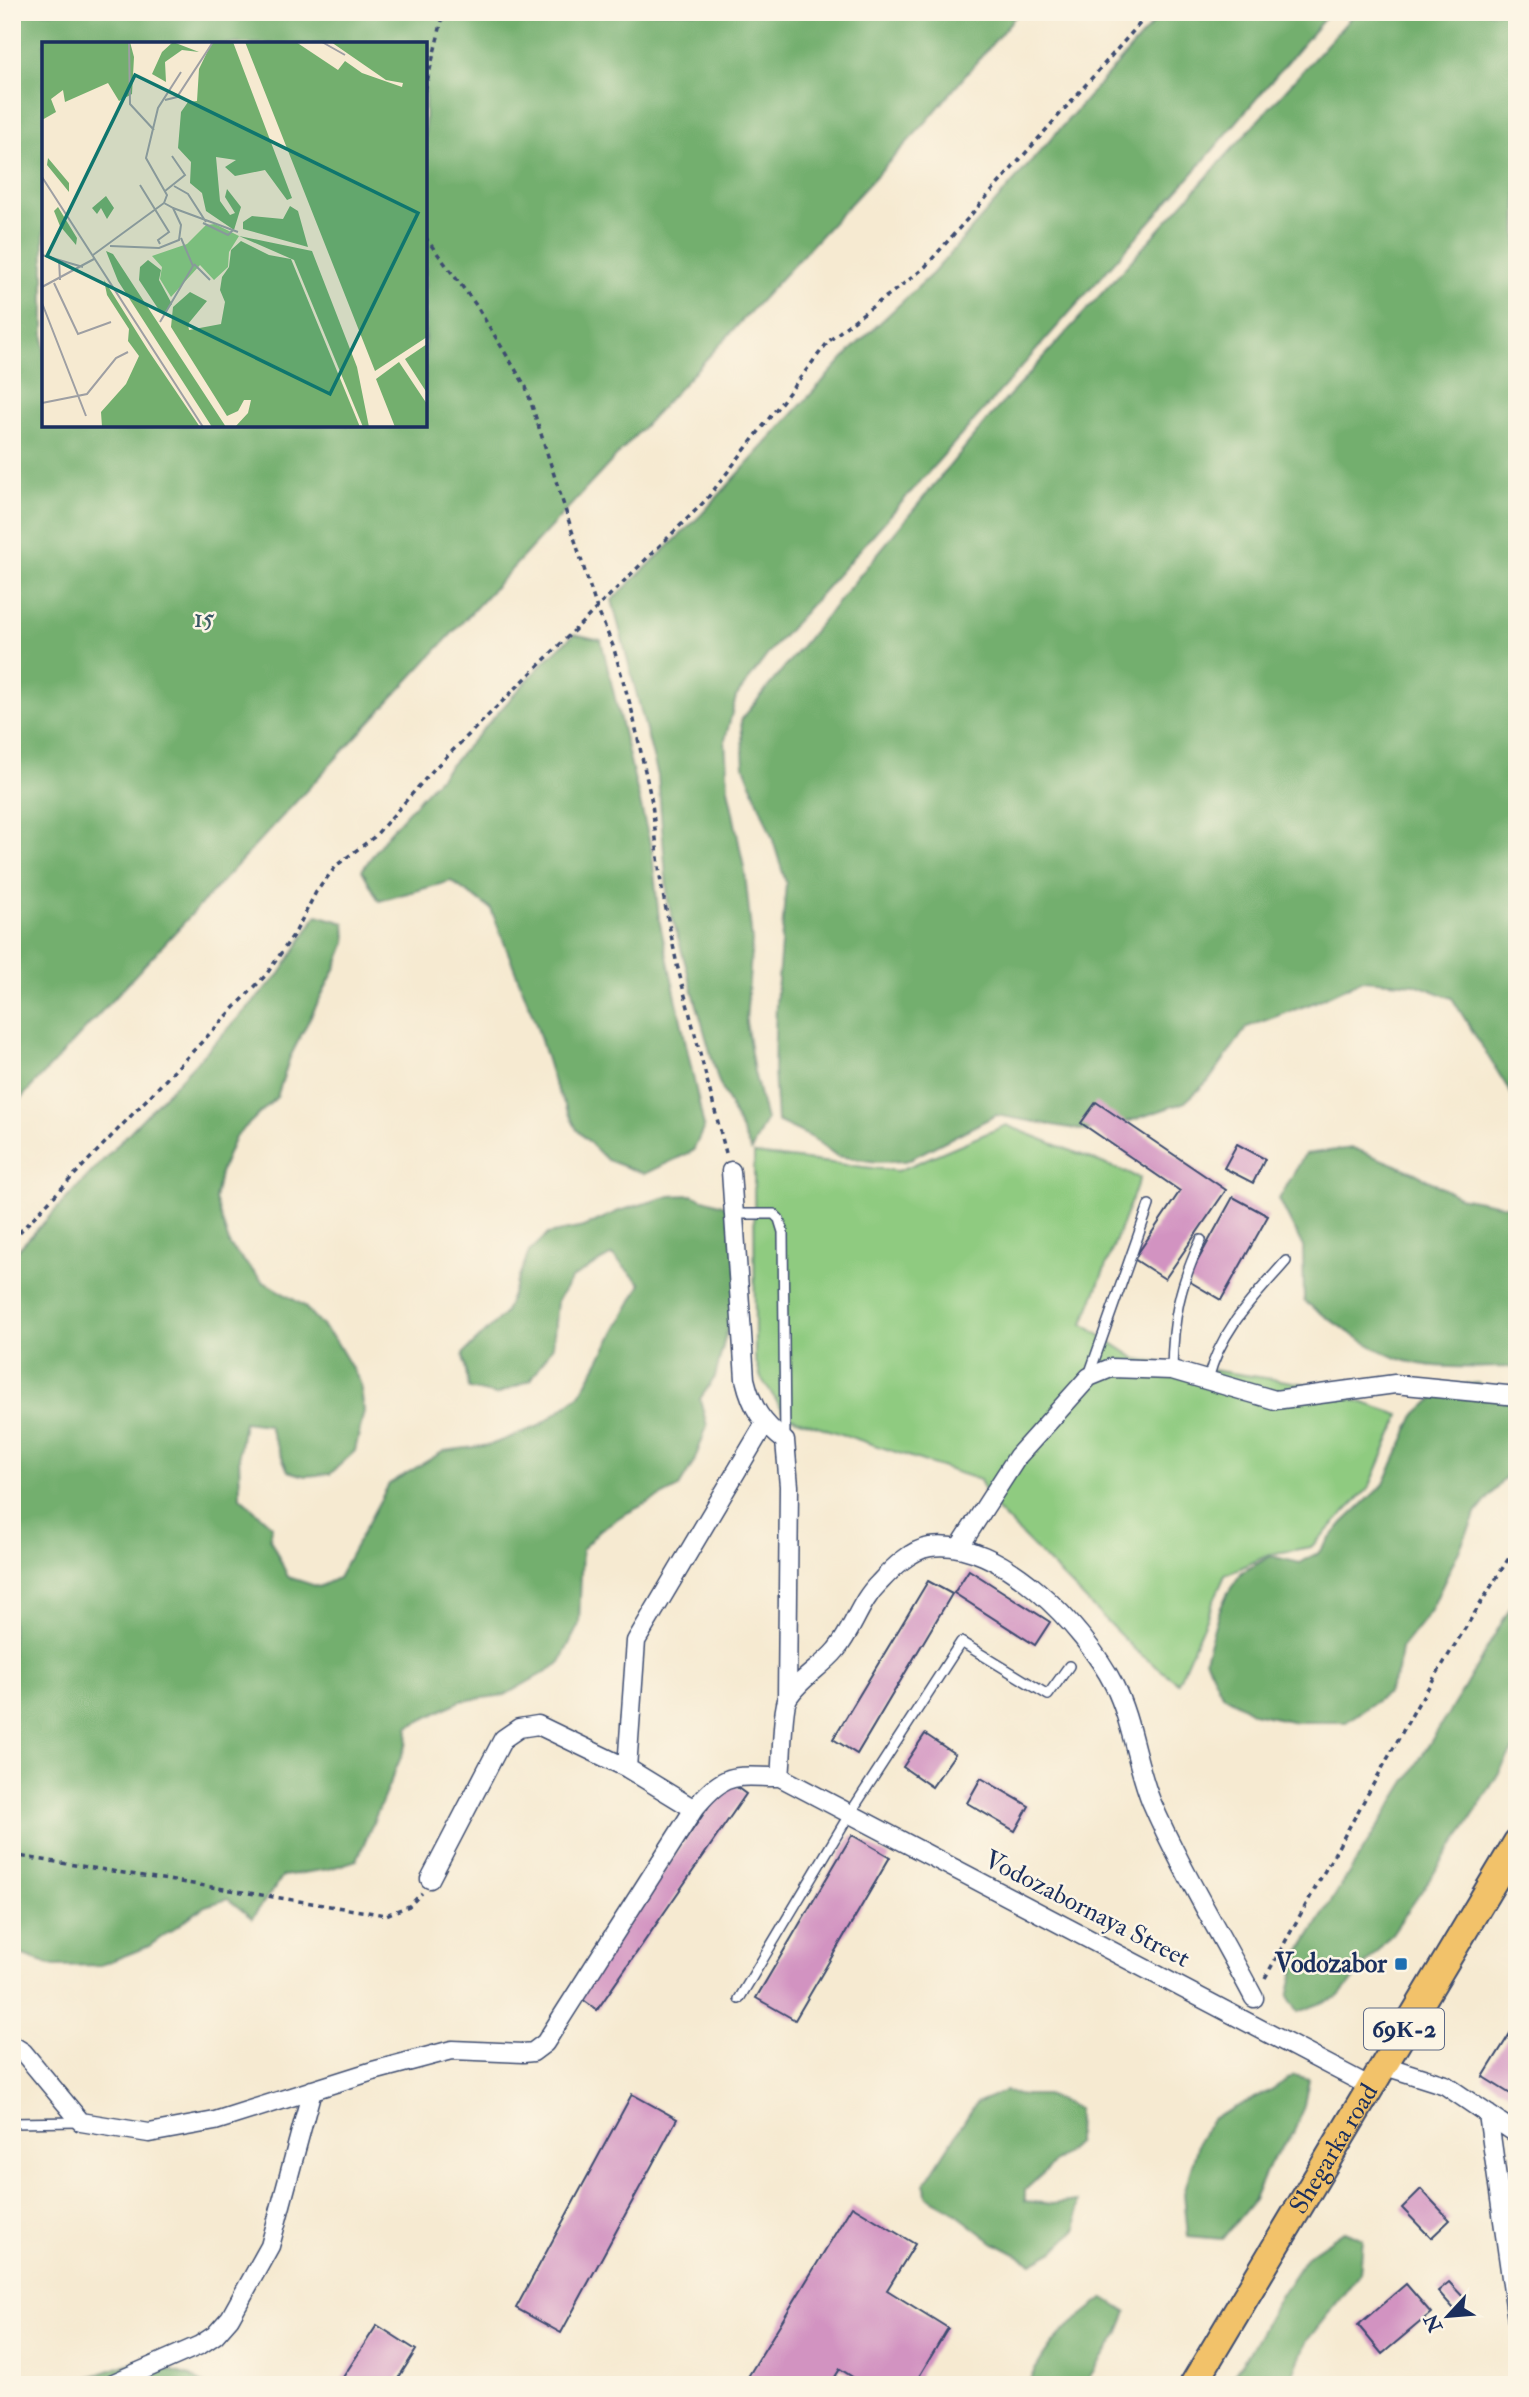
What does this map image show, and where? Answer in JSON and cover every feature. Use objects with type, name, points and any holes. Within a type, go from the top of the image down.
[{"type":"main road","name":"Shegarka road","points":[[1193,2385],[1517,1842]]},
{"type":"street","points":[[12,2045],[23,2052],[81,2122],[149,2133],[215,2121],[452,2050],[523,2053],[539,2048],[694,1809],[713,1786],[731,1777],[780,1777],[787,1699],[789,1486],[785,1441],[764,1425],[751,1404],[745,1379],[731,1171]]},
{"type":"street","points":[[960,1546],[1018,1456],[1089,1377],[1111,1368],[1172,1370],[1275,1400],[1395,1384],[1517,1396]]},
{"type":"street","points":[[627,1768],[636,1641],[764,1425]]},
{"type":"street","points":[[787,1699],[837,1649],[875,1587],[900,1562],[927,1547],[960,1546],[999,1562],[1034,1589],[1083,1637],[1101,1661],[1116,1688],[1151,1801],[1254,1998]]},
{"type":"street","points":[[430,1879],[503,1739],[519,1728],[538,1725],[627,1768],[694,1809]]},
{"type":"street","name":"Vodozabornaya Street","points":[[780,1777],[849,1815],[1376,2076],[1445,2085],[1517,2134]]},
{"type":"street","points":[[109,2385],[200,2345],[215,2335],[230,2318],[270,2246],[312,2090]]},
{"type":"street","points":[[1488,2114],[1516,2311]]},
{"type":"lane","points":[[1089,1377],[1149,1205]]},
{"type":"lane","points":[[735,1214],[774,1213],[783,1232],[785,1441]]},
{"type":"lane","points":[[1172,1370],[1172,1331],[1183,1279],[1202,1240]]},
{"type":"lane","points":[[1208,1379],[1215,1352],[1226,1332],[1286,1261]]},
{"type":"lane","points":[[739,1999],[849,1815],[961,1642],[1048,1695],[1069,1665]]},
{"type":"lane","points":[[12,2123],[81,2122]]},
{"type":"path","points":[[427,82],[444,12]]},
{"type":"path","points":[[12,1240],[266,975],[316,892],[337,865],[374,837],[434,769],[706,500],[828,342],[853,319],[883,302],[925,267],[1150,12]]},
{"type":"path","points":[[427,240],[476,305],[526,387],[596,606],[613,646],[632,711],[652,803],[661,884],[677,965],[731,1171]]},
{"type":"path","points":[[1254,1998],[1418,1704],[1517,1545]]},
{"type":"path","points":[[12,1855],[386,1915],[409,1906],[421,1895],[430,1879]]},
{"type":"green space","name":"15","points":[[12,12],[1019,12],[926,122],[12,1108]]},
{"type":"green space","points":[[1163,12],[1330,12],[1194,172],[771,650],[736,697],[725,740],[728,788],[745,873],[752,941],[746,1022],[754,1072],[766,1120],[751,1151],[718,1080],[668,902],[658,776],[612,600],[701,515],[852,349],[933,273]]},
{"type":"green space","points":[[1356,12],[1517,12],[1517,1103],[1452,998],[1415,984],[1362,980],[1313,1003],[1247,1027],[1210,1079],[1185,1102],[1130,1121],[1087,1131],[996,1115],[906,1161],[877,1162],[837,1156],[811,1137],[777,1121],[774,1070],[776,1004],[786,883],[772,837],[744,766],[741,720],[989,418]]},
{"type":"green space","points":[[574,634],[601,640],[652,852],[659,919],[704,1127],[693,1151],[644,1174],[607,1160],[577,1130],[554,1083],[535,1021],[491,909],[451,881],[379,901],[362,870],[388,834],[543,663]]},
{"type":"green space","points":[[317,915],[345,923],[346,942],[290,1057],[277,1097],[235,1137],[220,1173],[215,1199],[230,1246],[262,1281],[303,1305],[336,1341],[360,1382],[364,1411],[355,1451],[330,1474],[305,1476],[288,1471],[268,1425],[244,1422],[239,1452],[240,1497],[272,1526],[270,1539],[288,1577],[319,1587],[338,1578],[389,1484],[444,1451],[490,1445],[539,1426],[580,1395],[641,1284],[612,1255],[572,1278],[557,1301],[553,1346],[531,1380],[496,1395],[469,1389],[463,1354],[504,1314],[529,1252],[548,1234],[584,1227],[619,1211],[670,1196],[691,1195],[729,1207],[739,1284],[715,1377],[700,1399],[707,1426],[694,1462],[679,1487],[623,1515],[600,1530],[582,1549],[579,1624],[559,1664],[505,1695],[460,1701],[408,1727],[407,1743],[357,1860],[329,1869],[283,1876],[252,1918],[228,1899],[205,1906],[149,1946],[101,1965],[54,1966],[12,1951],[12,1256],[280,974]]},
{"type":"green space","points":[[1006,1125],[1140,1178],[1083,1324],[1137,1359],[1307,1384],[1400,1415],[1369,1488],[1311,1547],[1271,1554],[1225,1575],[1178,1683],[1135,1650],[990,1503],[980,1480],[787,1416],[761,1378],[755,1358],[754,1154],[898,1171]]},
{"type":"green space","points":[[1353,1148],[1413,1172],[1459,1197],[1517,1208],[1517,1367],[1440,1367],[1397,1358],[1360,1340],[1304,1301],[1303,1247],[1279,1199],[1305,1154]]},
{"type":"green space","points":[[1477,1383],[1517,1404],[1517,1463],[1477,1512],[1430,1612],[1401,1648],[1398,1671],[1387,1693],[1346,1722],[1296,1722],[1253,1713],[1222,1694],[1205,1659],[1218,1614],[1227,1594],[1242,1572],[1271,1556],[1300,1563],[1319,1552],[1343,1523],[1384,1484],[1415,1415],[1446,1387]]},
{"type":"green space","points":[[1517,1596],[1517,1743],[1466,1827],[1391,1935],[1338,1997],[1298,2012],[1288,1996],[1298,1955],[1464,1688]]},
{"type":"green space","points":[[1294,2075],[1309,2079],[1304,2105],[1293,2134],[1270,2162],[1254,2200],[1222,2239],[1188,2236],[1184,2193],[1199,2140],[1212,2119],[1271,2090]]},
{"type":"green space","points":[[1005,2091],[1022,2095],[1046,2095],[1078,2109],[1077,2142],[1025,2190],[1025,2201],[1052,2204],[1078,2201],[1077,2228],[1054,2251],[1032,2263],[994,2243],[951,2210],[926,2196],[925,2183],[976,2103]]},
{"type":"green space","points":[[1344,2231],[1363,2239],[1360,2273],[1306,2342],[1289,2385],[1226,2385],[1249,2353],[1281,2295],[1307,2256]]},
{"type":"green space","points":[[1105,2298],[1127,2312],[1118,2334],[1084,2385],[1027,2385],[1051,2346],[1079,2317]]},
{"type":"green space","points":[[137,2361],[190,2376],[204,2385],[66,2385]]},
{"type":"building","points":[[1096,1102],[1226,1190],[1165,1279],[1134,1259],[1180,1191],[1081,1123]]},
{"type":"building","points":[[1237,1144],[1265,1159],[1253,1183],[1224,1168]]},
{"type":"building","points":[[1233,1197],[1268,1216],[1221,1300],[1187,1280]]},
{"type":"building","points":[[969,1570],[1050,1622],[1035,1645],[954,1593]]},
{"type":"building","points":[[928,1581],[952,1594],[857,1754],[833,1739]]},
{"type":"building","points":[[925,1734],[955,1754],[932,1787],[903,1767]]},
{"type":"building","points":[[981,1778],[1029,1806],[1015,1831],[967,1803]]},
{"type":"building","points":[[727,1780],[746,1794],[597,2010],[578,1996]]},
{"type":"building","points":[[852,1835],[890,1857],[795,2020],[756,1998]]},
{"type":"building","points":[[1514,2027],[1517,2029],[1517,2098],[1483,2077]]},
{"type":"building","points":[[632,2094],[677,2119],[561,2333],[516,2308]]},
{"type":"building","points":[[1421,2189],[1450,2220],[1431,2238],[1402,2208]]},
{"type":"building","points":[[852,2206],[915,2244],[887,2290],[948,2328],[914,2385],[865,2385],[840,2369],[830,2385],[743,2385]]},
{"type":"building","points":[[1449,2282],[1465,2299],[1454,2309],[1438,2291]]},
{"type":"building","points":[[1406,2284],[1431,2313],[1382,2354],[1358,2325]]},
{"type":"building","points":[[377,2325],[416,2350],[394,2385],[338,2385]]},
{"type":"place","name":"Vodozabor","points":[[1401,1964]]}]
